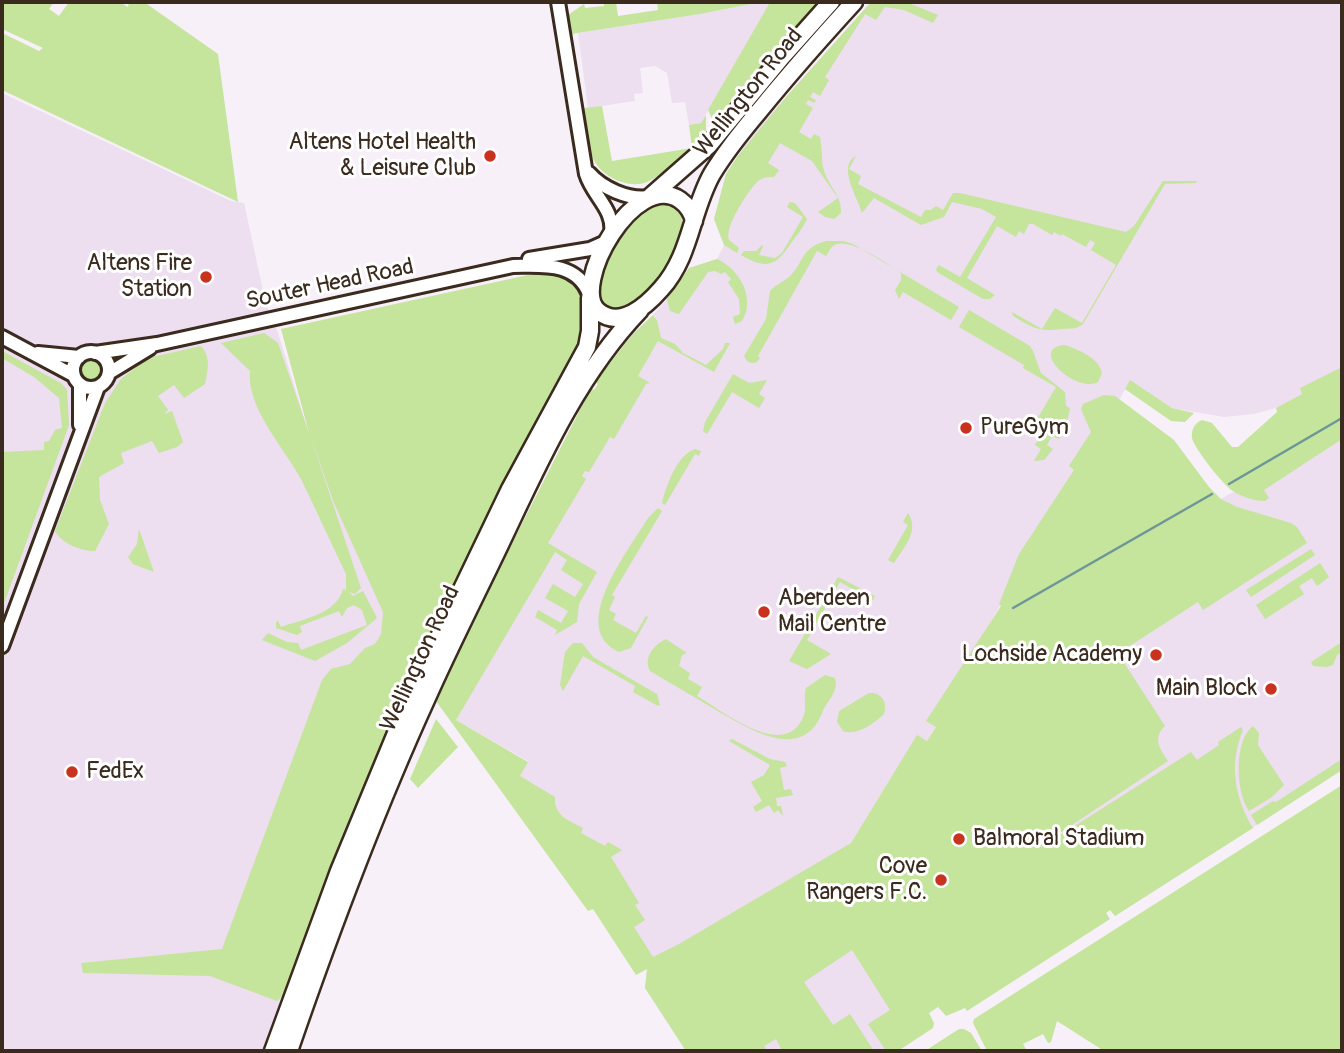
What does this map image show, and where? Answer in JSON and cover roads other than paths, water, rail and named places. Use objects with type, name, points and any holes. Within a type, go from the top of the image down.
[{"type":"main road","name":"Wellington Road","points":[[273,1051],[339,871],[415,685],[510,489],[587,347],[592,277],[610,238],[631,211],[709,145],[831,2]]},
{"type":"main road","name":"Wellington Road","points":[[289,1051],[345,894],[435,678],[581,385],[606,350],[671,276],[685,249],[710,177],[734,142],[854,2]]},
{"type":"main road","points":[[650,196],[665,194],[678,199],[689,208],[694,221]]},
{"type":"main road","points":[[590,296],[598,311],[611,317],[625,316],[640,310]]},
{"type":"street","points":[[558,2],[584,167],[591,186],[610,215],[610,238]]},
{"type":"street","points":[[584,167],[605,186],[635,196],[650,196]]},
{"type":"street","name":"Souter Head Road","points":[[95,353],[156,344],[513,266],[530,259],[594,248],[610,238]]},
{"type":"street","name":"Souter Head Road","points":[[513,266],[541,265],[563,269],[580,280],[590,296]]},
{"type":"street","points":[[2,337],[34,353],[92,389],[105,382],[109,373],[107,362],[95,353],[79,357],[34,353]]},
{"type":"street","name":"Souter Head Road","points":[[109,373],[156,344]]},
{"type":"street","points":[[79,357],[73,365],[77,380],[80,433]]},
{"type":"street","points":[[2,646],[98,387]]},
{"type":"waterway","points":[[1229,484],[1342,418]]},
{"type":"waterway","points":[[1013,608],[1212,494]]},
{"type":"place","name":"Altens Hotel Health & Leisure Club","points":[[490,156]]},
{"type":"place","name":"Altens Fire Station","points":[[206,277]]},
{"type":"place","name":"PureGym","points":[[966,428]]},
{"type":"place","name":"Aberdeen Mail Centre","points":[[764,612]]},
{"type":"place","name":"Lochside Academy","points":[[1156,655]]},
{"type":"place","name":"Main Block","points":[[1271,689]]},
{"type":"place","name":"FedEx","points":[[72,772]]},
{"type":"place","name":"Balmoral Stadium","points":[[959,839]]},
{"type":"place","name":"Cove Rangers F.C.","points":[[941,880]]}]
